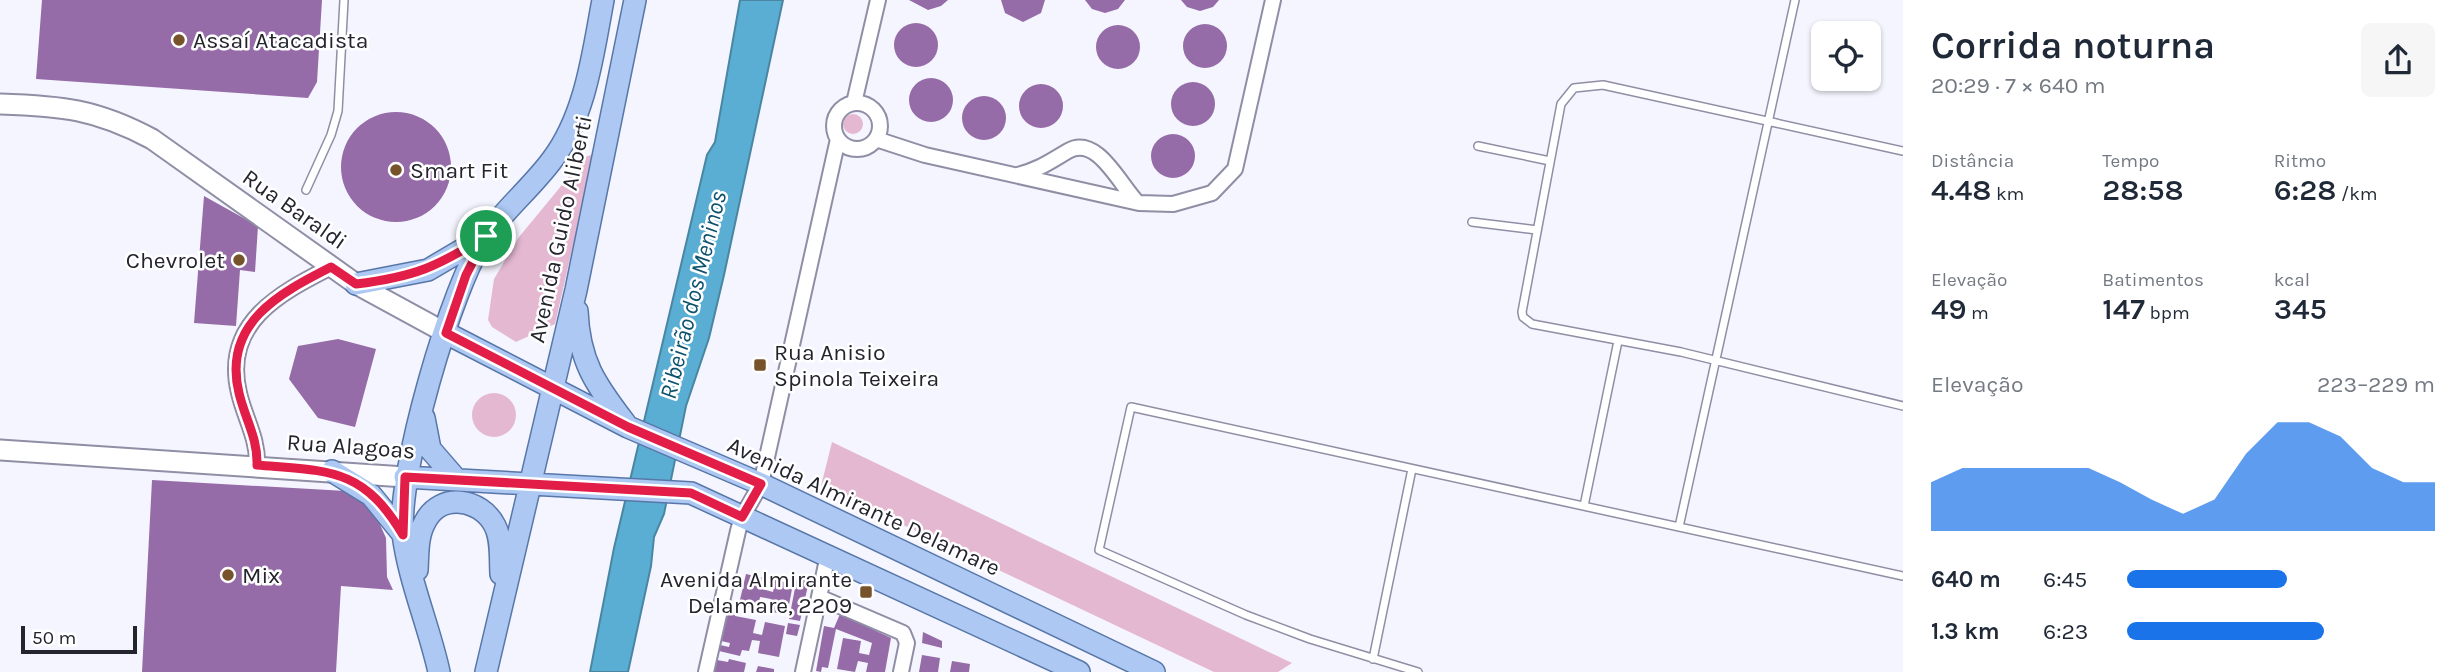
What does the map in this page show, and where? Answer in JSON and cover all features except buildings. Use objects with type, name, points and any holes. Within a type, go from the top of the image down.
[{"type":"main road","name":"Avenida Guido Aliberti","points":[[439,672],[403,535],[405,477],[461,285],[486,236],[553,160],[572,129],[590,67],[603,0]]},
{"type":"main road","name":"Avenida Guido Aliberti","points":[[486,672],[576,290],[635,0]]},
{"type":"main road","points":[[356,284],[428,270],[486,236]]},
{"type":"main road","points":[[576,290],[579,338],[586,368],[600,391],[630,428]]},
{"type":"main road","name":"Rua Baraldi","points":[[446,333],[552,388]]},
{"type":"main road","name":"Avenida Almirante Delamare","points":[[552,388],[630,428],[761,484],[1154,672]]},
{"type":"main road","points":[[423,409],[430,449],[456,480]]},
{"type":"main road","points":[[332,471],[376,499],[403,535]]},
{"type":"main road","name":"Rua Alagoas","points":[[405,477],[530,483]]},
{"type":"main road","points":[[530,483],[691,493],[1079,672]]},
{"type":"main road","points":[[416,591],[420,537],[426,520],[446,504],[466,503],[485,513],[497,533],[501,604]]},
{"type":"street","points":[[855,103],[878,0]]},
{"type":"street","points":[[876,139],[880,125],[875,111],[855,103],[840,109],[834,131],[838,139],[857,149],[876,139],[925,155],[1138,203],[1173,204],[1212,193],[1235,169],[1272,7],[1264,0]]},
{"type":"street","name":"Rua Baraldi","points":[[0,104],[77,109],[125,125],[152,139],[356,284],[446,333]]},
{"type":"street","points":[[706,672],[742,517],[761,484],[838,139]]},
{"type":"street","points":[[1017,176],[1044,168],[1069,150],[1083,148],[1097,152],[1121,186],[1138,203]]},
{"type":"street","points":[[257,465],[257,443],[237,384],[242,340],[265,306],[285,290],[331,267]]},
{"type":"street","name":"Rua Alagoas","points":[[0,450],[257,465],[405,477]]},
{"type":"street","points":[[803,672],[828,555]]},
{"type":"street","points":[[819,597],[903,633],[906,643],[901,672]]},
{"type":"lane","points":[[306,190],[331,135],[338,111],[344,0]]},
{"type":"lane","points":[[1679,527],[1795,0]]},
{"type":"lane","points":[[1903,151],[1587,84],[1574,88],[1561,104],[1523,317],[1532,324],[1714,362],[1903,406]]},
{"type":"lane","points":[[1479,146],[1550,161]]},
{"type":"lane","points":[[1472,222],[1537,230]]},
{"type":"lane","points":[[1584,506],[1618,341]]},
{"type":"lane","points":[[1418,672],[1246,615],[1099,550],[1131,407],[1903,576]]},
{"type":"lane","points":[[1373,659],[1412,469]]},
{"type":"shaded area","points":[[853,114],[860,117],[863,124],[860,131],[853,134],[846,131],[843,124],[846,117]]},
{"type":"shaded area","points":[[594,154],[555,324],[516,342],[492,327],[488,320],[494,279],[519,237],[585,157]]},
{"type":"shaded area","points":[[494,393],[503,394],[510,399],[515,406],[515,424],[510,431],[503,436],[494,437],[485,436],[478,431],[473,424],[472,415],[473,406],[478,399],[485,394]]},
{"type":"shaded area","points":[[832,442],[1292,663],[1278,672],[1214,672],[821,486]]},
{"type":"water","name":"Ribeirão dos Meninos","points":[[740,0],[783,0],[724,275],[709,338],[686,406],[664,514],[654,537],[651,566],[628,672],[590,672],[614,548],[707,155],[715,142]]},
{"type":"place","name":"Assaí Atacadista","points":[[179,40]]},
{"type":"place","name":"Smart Fit","points":[[396,170]]},
{"type":"place","name":"Chevrolet","points":[[239,260]]},
{"type":"place","name":"Rua Anisio Spinola Teixeira","points":[[760,365]]},
{"type":"place","name":"Mix","points":[[228,575]]},
{"type":"place","name":"Avenida Almirante Delamare, 2209","points":[[866,592]]},
{"type":"route","points":[[486,236],[457,295],[446,333],[628,427],[761,484],[742,517],[691,493],[517,481],[405,477],[402,499],[403,535],[383,506],[346,477],[332,471],[257,465],[257,443],[239,393],[237,366],[245,332],[261,311],[285,290],[331,267],[356,284],[411,276],[450,259],[486,236]]}]
